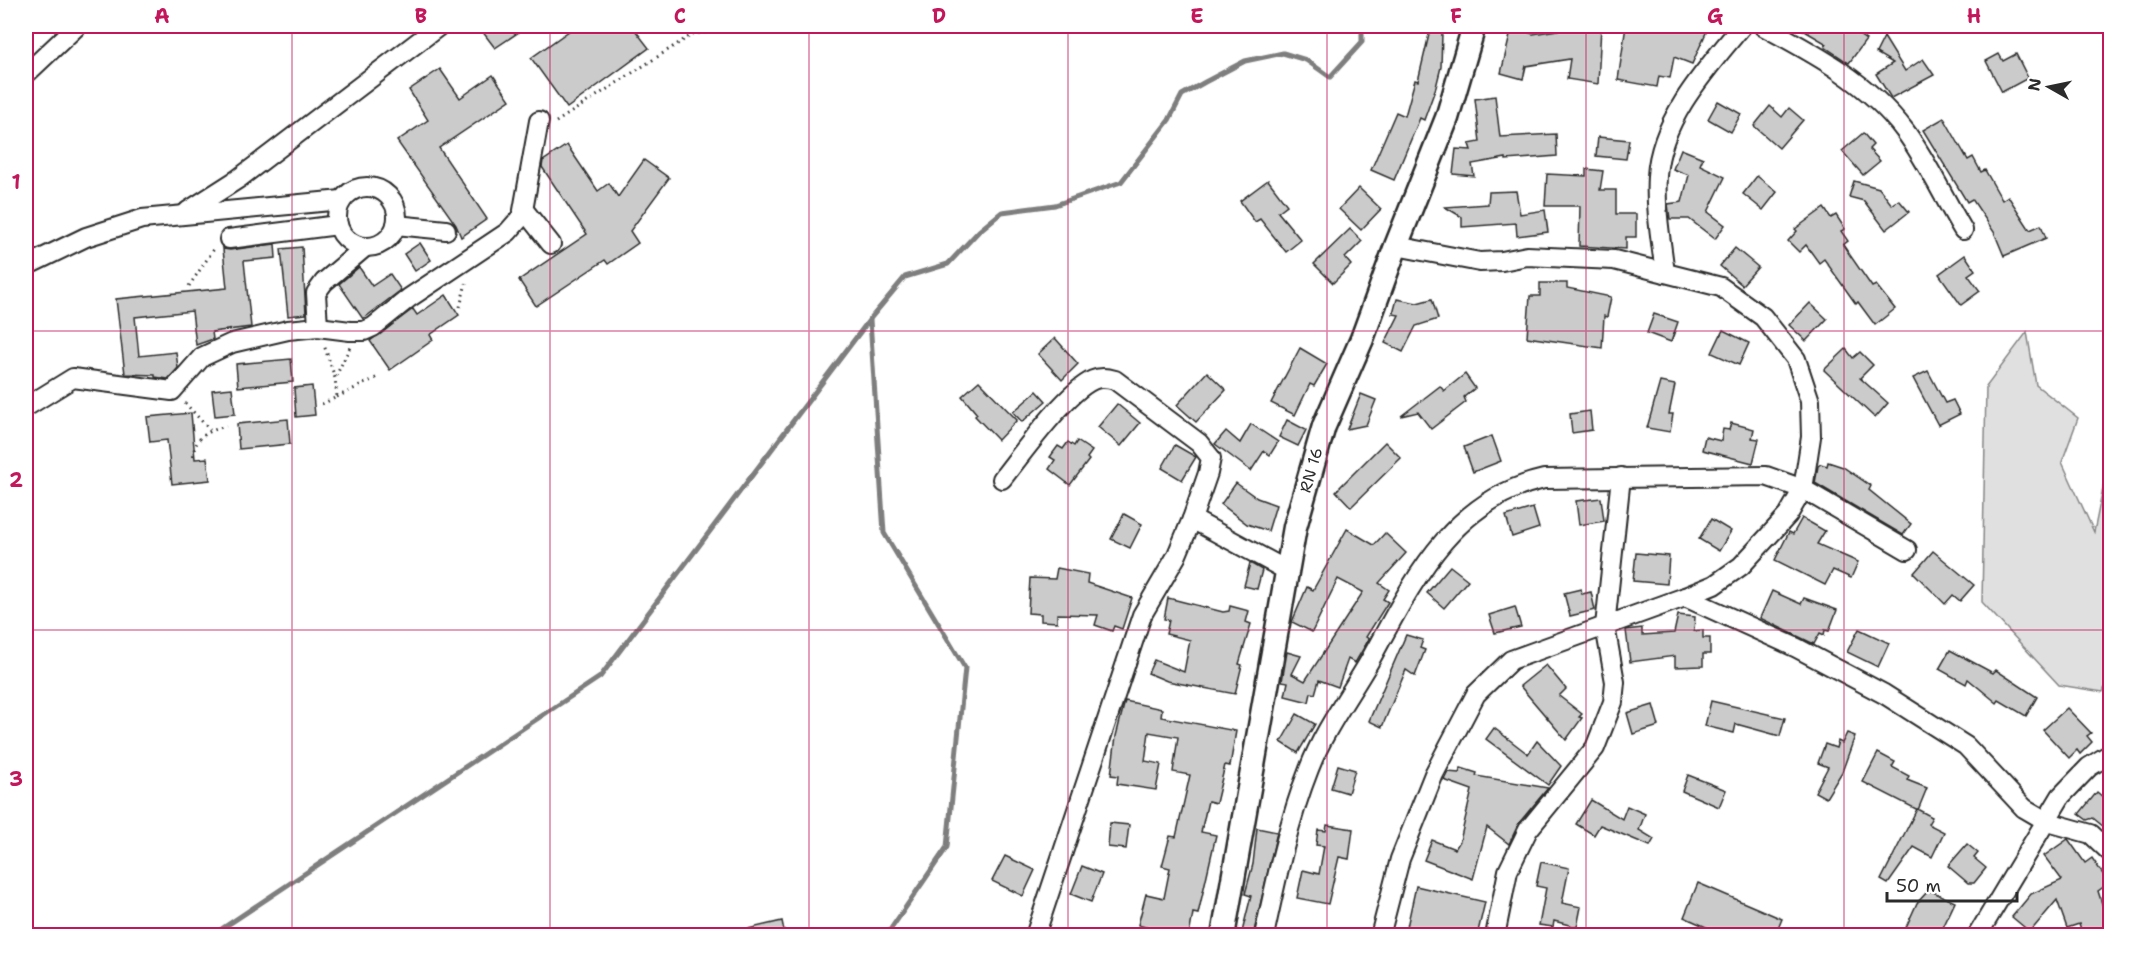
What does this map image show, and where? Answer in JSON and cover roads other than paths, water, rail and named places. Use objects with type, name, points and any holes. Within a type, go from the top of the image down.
[{"type":"main road","name":"RN 16","points":[[1223,936],[1295,528],[1324,426],[1362,339],[1395,246],[1447,118],[1473,27]]},
{"type":"street","points":[[26,74],[77,26]]},
{"type":"street","points":[[184,214],[238,179],[439,26]]},
{"type":"street","points":[[1665,273],[1659,226],[1657,175],[1666,140],[1691,88],[1742,26]]},
{"type":"street","points":[[1763,26],[1846,73],[1868,92],[1905,132],[1963,230]]},
{"type":"street","points":[[26,407],[73,378],[172,391],[202,357],[232,343],[288,330],[318,327],[357,331],[373,327],[410,298],[508,232],[522,216],[538,128]]},
{"type":"street","points":[[318,327],[316,293],[324,282],[364,248],[380,245],[392,235],[396,225],[395,205],[385,192],[370,186],[354,189],[342,200],[337,212],[338,225],[347,241],[364,248]]},
{"type":"street","points":[[26,266],[86,237],[142,219],[342,200]]},
{"type":"street","points":[[524,210],[550,244]]},
{"type":"street","points":[[229,239],[338,225]]},
{"type":"street","points":[[396,225],[446,230]]},
{"type":"street","points":[[1380,936],[1400,859],[1430,785],[1476,694],[1511,660],[1685,597],[1714,585],[1741,566],[1788,515],[1803,489],[1811,437],[1810,401],[1796,358],[1763,317],[1721,287],[1614,260],[1527,255],[1502,261],[1463,261],[1395,246]]},
{"type":"street","points":[[1002,479],[1040,430],[1078,391],[1092,380],[1104,377],[1115,380],[1199,443],[1211,458],[1192,519],[1166,575],[1142,615],[1035,936]]},
{"type":"street","points":[[1264,936],[1289,831],[1308,770],[1329,724],[1426,564],[1451,532],[1484,503],[1518,485],[1544,479],[1766,476],[1803,489],[1907,549]]},
{"type":"street","points":[[1496,936],[1508,871],[1528,830],[1595,748],[1613,702],[1615,682],[1605,626],[1620,477]]},
{"type":"street","points":[[1192,519],[1286,570]]},
{"type":"street","points":[[1685,597],[1797,648],[1884,694],[1966,746],[2011,796],[2048,822],[2091,834],[2110,852]]},
{"type":"street","points":[[1977,936],[1995,902],[2048,822],[2061,796],[2089,767],[2110,754]]},
{"type":"waterway","points":[[211,936],[600,677],[870,319],[905,277],[948,264],[979,231],[1002,212],[1055,205],[1121,182],[1169,120],[1182,95],[1245,61],[1283,53],[1306,60],[1330,77],[1362,42],[1362,26]]},
{"type":"waterway","points":[[870,320],[884,533],[965,668],[947,847],[886,936]]}]
